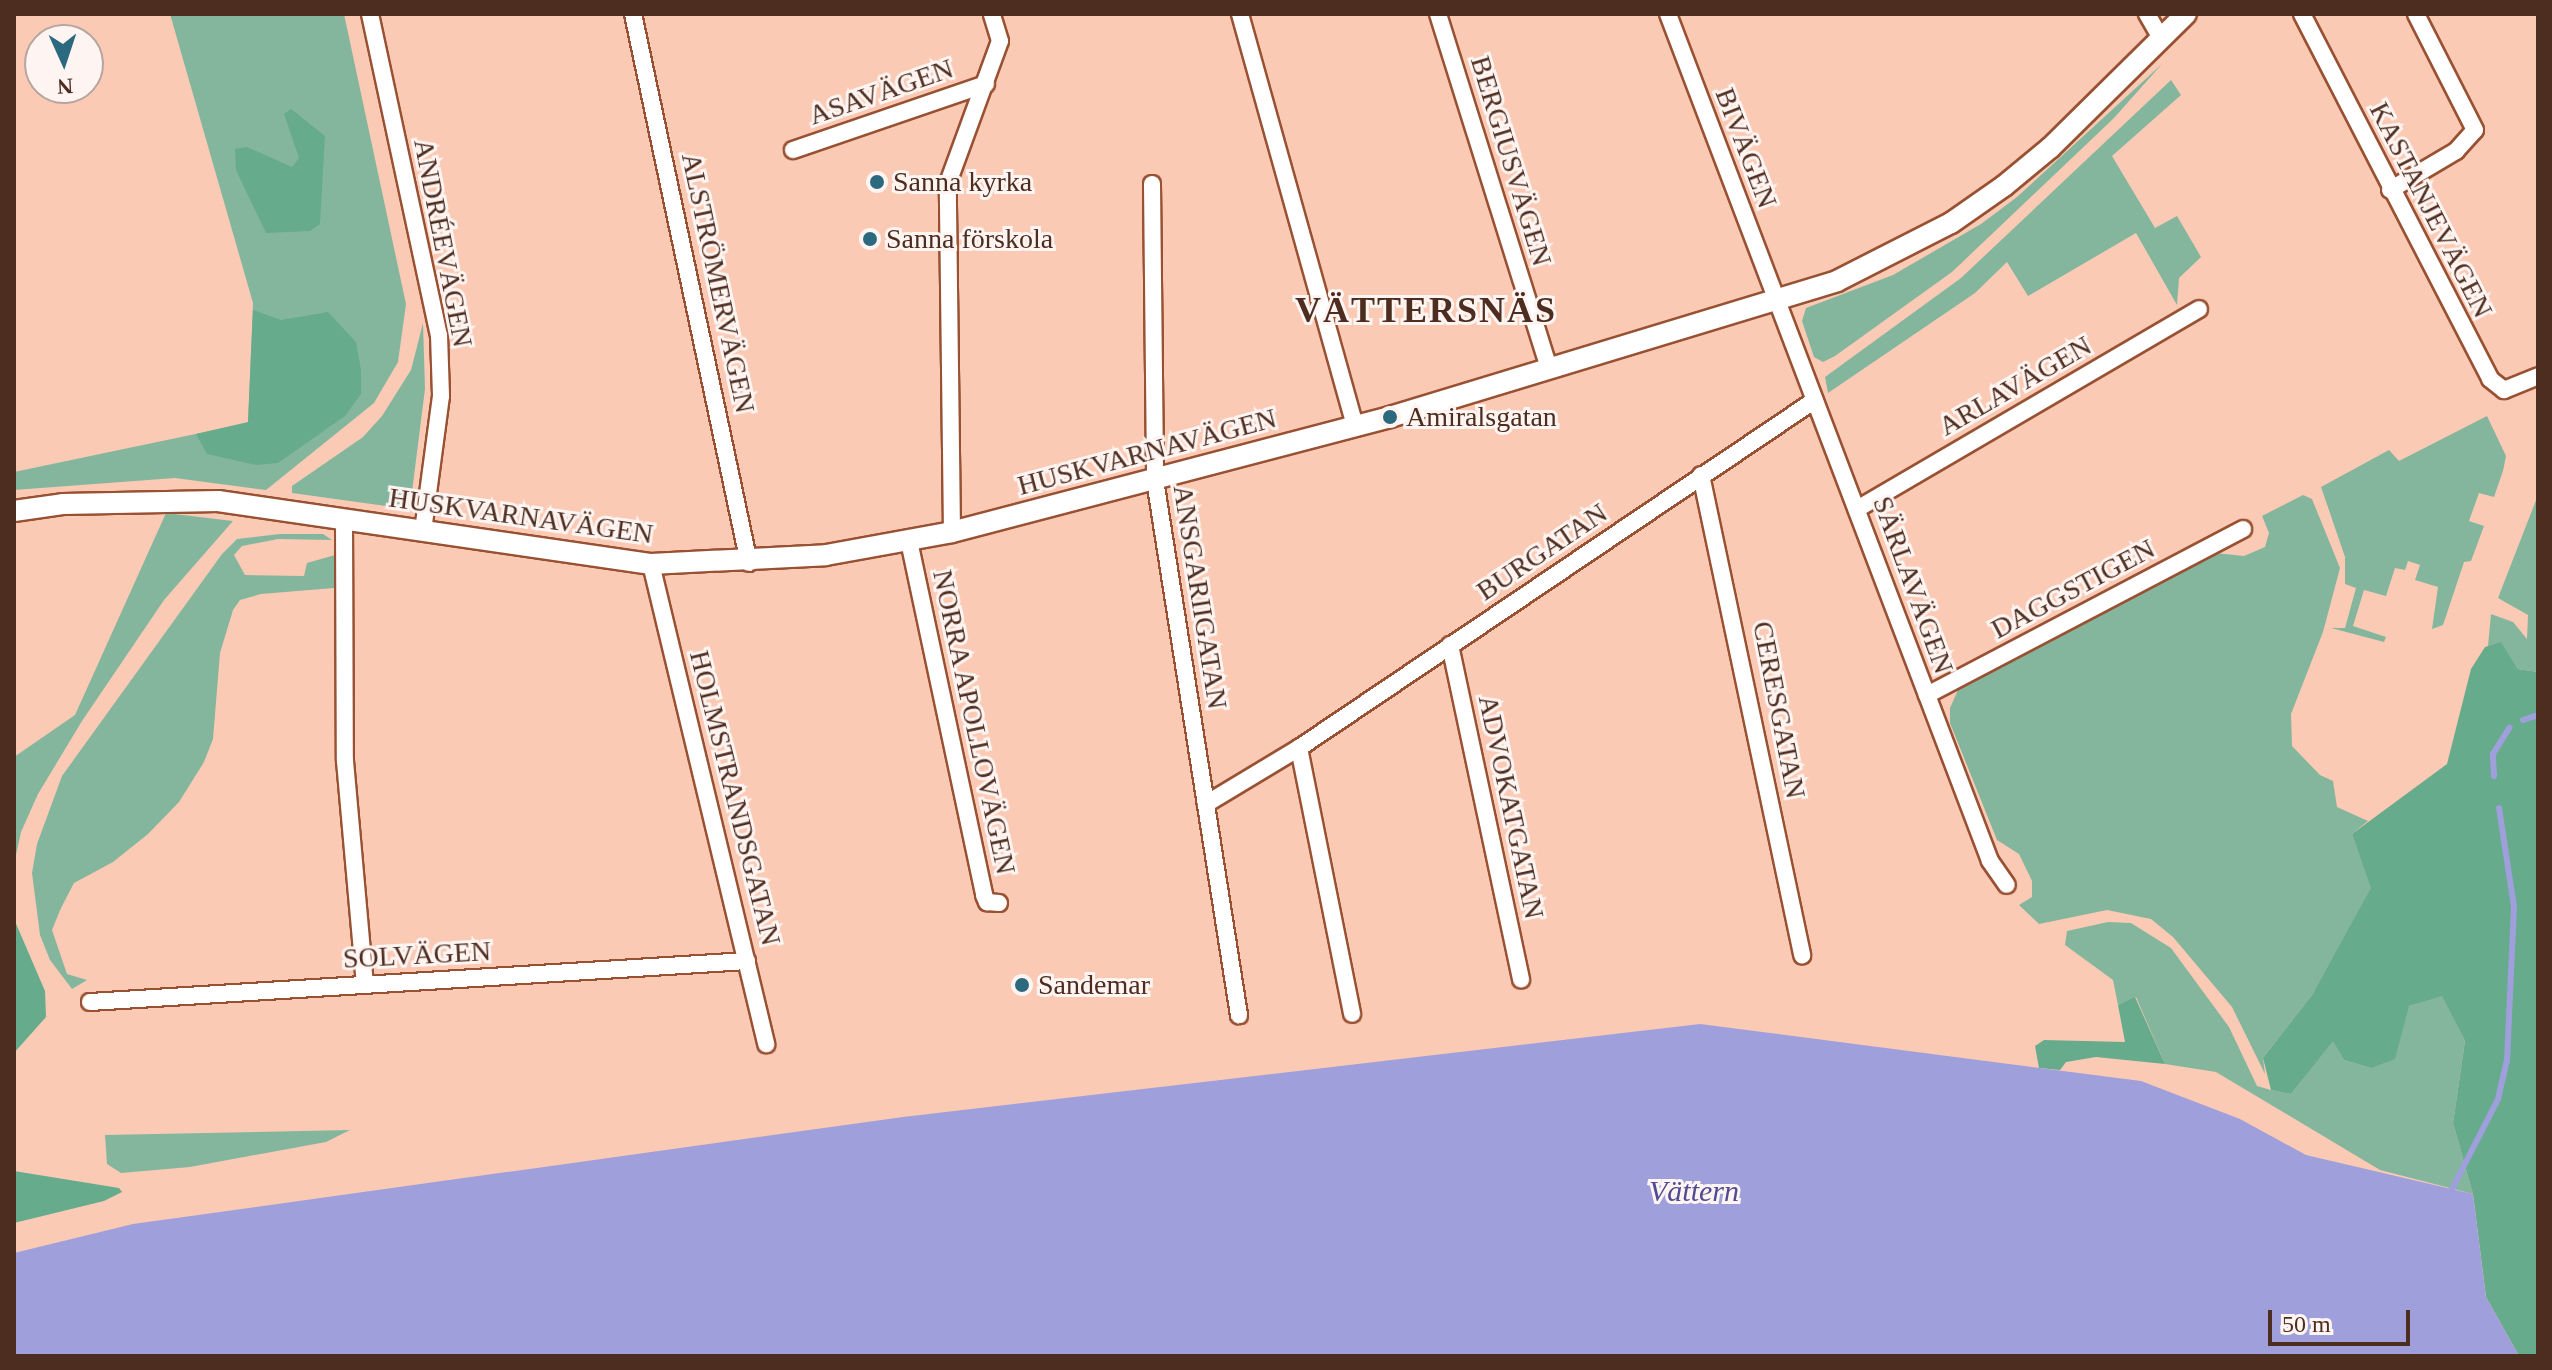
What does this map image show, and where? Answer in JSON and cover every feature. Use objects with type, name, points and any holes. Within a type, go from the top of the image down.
[{"type":"street","name":"ANDRÉEVÄGEN","points":[[370,14],[439,335],[441,396],[423,531]]},
{"type":"street","name":"ALSTRÖMERVÄGEN","points":[[633,14],[749,563]]},
{"type":"street","name":"NORRA APOLLOVÄGEN","points":[[952,532],[948,183],[1000,41],[992,14]]},
{"type":"street","points":[[1240,14],[1355,426]]},
{"type":"street","name":"BERGIUSVÄGEN","points":[[1438,14],[1549,369]]},
{"type":"street","name":"BIVÄGEN","points":[[1668,14],[1776,301]]},
{"type":"street","points":[[2147,14],[2161,38]]},
{"type":"street","name":"HUSKVARNAVÄGEN","points":[[14,511],[63,504],[218,501],[651,564],[749,563],[909,541],[952,532],[1355,426],[1837,281],[1951,223],[2050,148],[2186,14]]},
{"type":"street","name":"KASTANJEVÄGEN","points":[[2302,14],[2390,190],[2496,388],[2504,390],[2538,376]]},
{"type":"street","points":[[2390,190],[2456,151],[2475,130],[2416,14]]},
{"type":"street","name":"ASAVÄGEN","points":[[793,150],[986,84]]},
{"type":"street","name":"ANSGARIIGATAN","points":[[1152,184],[1155,480],[1239,1015]]},
{"type":"street","name":"SÄRLAVÄGEN","points":[[1776,301],[1990,861],[2007,885]]},
{"type":"street","name":"ARLAVÄGEN","points":[[1857,509],[2199,309]]},
{"type":"street","name":"BURGATAN","points":[[1206,804],[1299,748],[1815,400]]},
{"type":"street","name":"CERESGATAN","points":[[1701,475],[1802,956]]},
{"type":"street","points":[[344,520],[345,761],[365,984]]},
{"type":"street","name":"DAGGSTIGEN","points":[[1927,695],[2243,529]]},
{"type":"street","name":"NORRA APOLLOVÄGEN","points":[[909,541],[984,895],[987,902],[999,903]]},
{"type":"street","name":"HOLMSTRANDSGATAN","points":[[651,564],[766,1044]]},
{"type":"street","name":"ADVOKATGATAN","points":[[1450,645],[1521,980]]},
{"type":"street","points":[[1299,748],[1352,1014]]},
{"type":"street","name":"SOLVÄGEN","points":[[90,1002],[747,961]]},
{"type":"green space","points":[[170,14],[344,14],[406,304],[398,362],[374,403],[266,490],[175,478],[14,490],[14,472],[248,423],[253,303]]},
{"type":"green space","points":[[2162,64],[2114,118],[1952,272],[1835,356],[1823,362],[1814,357],[1802,321],[1806,308],[1893,275],[1981,224],[2017,197]]},
{"type":"green space","points":[[2171,80],[2181,95],[2112,156],[2155,228],[2177,216],[2201,257],[2179,278],[2177,305],[2136,233],[2028,296],[2007,262],[1975,293],[1828,393],[1825,377],[1961,278]]},
{"type":"green space","points":[[291,109],[325,136],[320,224],[310,231],[266,233],[236,170],[235,149],[247,147],[292,167],[299,158],[284,114]]},
{"type":"green space","points":[[253,310],[281,320],[328,312],[356,342],[361,370],[361,394],[345,416],[278,463],[256,465],[207,454],[196,434],[248,422]]},
{"type":"green space","points":[[423,323],[425,389],[412,492],[400,504],[386,506],[292,493],[292,486],[363,437],[382,416],[411,370]]},
{"type":"green space","points":[[2487,416],[2506,456],[2503,471],[2494,497],[2479,493],[2469,521],[2484,526],[2471,561],[2464,562],[2443,625],[2432,629],[2438,587],[2415,580],[2420,565],[2408,561],[2405,570],[2395,568],[2386,596],[2364,590],[2353,626],[2386,637],[2384,642],[2331,628],[2345,628],[2356,588],[2345,584],[2345,557],[2321,487],[2389,450],[2399,461]]},
{"type":"green space","points":[[2303,495],[2312,499],[2340,568],[2323,632],[2291,714],[2292,746],[2320,775],[2333,781],[2337,807],[2368,821],[2352,834],[2372,888],[2312,995],[2263,1058],[2265,1074],[2232,1007],[2173,937],[2151,919],[2107,910],[2039,924],[2019,905],[2032,897],[2032,881],[2019,854],[1997,840],[1950,723],[1950,708],[1958,690],[2215,553],[2244,556],[2265,547],[2269,533],[2262,516]]},
{"type":"green space","points":[[2538,495],[2538,672],[2518,669],[2501,643],[2488,646],[2491,614],[2513,622],[2527,639],[2528,615],[2498,598]]},
{"type":"green space","points":[[166,513],[233,521],[164,600],[82,721],[38,794],[21,832],[14,864],[14,757],[75,715]]},
{"type":"green space","points":[[280,534],[323,534],[332,540],[278,539],[242,546],[234,555],[245,575],[304,576],[307,563],[335,555],[334,588],[261,594],[240,600],[233,610],[220,653],[213,739],[204,762],[179,802],[148,834],[113,862],[74,883],[61,908],[52,930],[67,974],[87,980],[72,989],[50,960],[40,935],[32,873],[37,844],[62,776],[222,554],[237,539]]},
{"type":"green space","points":[[2501,642],[2518,669],[2538,672],[2538,1356],[2519,1356],[2486,1297],[2473,1194],[2453,1123],[2465,1041],[2442,996],[2409,1006],[2395,1059],[2371,1068],[2344,1060],[2333,1041],[2291,1094],[2271,1090],[2263,1058],[2312,995],[2371,888],[2352,834],[2447,764],[2471,669],[2485,647]]},
{"type":"green space","points":[[14,919],[45,991],[46,1017],[14,1053]]},
{"type":"green space","points":[[2108,922],[2131,923],[2171,948],[2229,1027],[2257,1086],[2271,1090],[2291,1094],[2333,1040],[2344,1060],[2371,1068],[2409,1006],[2442,995],[2465,1041],[2453,1123],[2473,1194],[2380,1170],[2216,1072],[2165,1064],[2136,997],[2118,1005],[2113,980],[2065,945],[2067,931]]},
{"type":"green space","points":[[2135,997],[2165,1064],[2096,1057],[2066,1062],[2060,1070],[2039,1068],[2035,1046],[2044,1040],[2125,1042],[2118,1005]]},
{"type":"green space","points":[[350,1130],[326,1142],[190,1167],[121,1173],[107,1164],[105,1135]]},
{"type":"green space","points":[[14,1171],[119,1188],[122,1192],[104,1201],[14,1223]]},
{"type":"water","name":"Vättern","points":[[1700,1024],[2141,1081],[2240,1119],[2306,1155],[2473,1194],[2486,1297],[2519,1356],[14,1356],[14,1253],[133,1224],[903,1117]]},
{"type":"waterway","points":[[2523,720],[2538,715]]},
{"type":"waterway","points":[[2494,776],[2493,754],[2509,728]]},
{"type":"waterway","points":[[2451,1191],[2498,1099],[2507,1061],[2514,907],[2499,808]]},
{"type":"place","name":"Sanna kyrka","points":[[877,182]]},
{"type":"place","name":"Sanna förskola","points":[[870,239]]},
{"type":"place","name":"Amiralsgatan","points":[[1390,417]]},
{"type":"place","name":"Sandemar","points":[[1022,985]]},
{"type":"district","name":"VÄTTERSNÄS","points":[[1426,311]]}]
